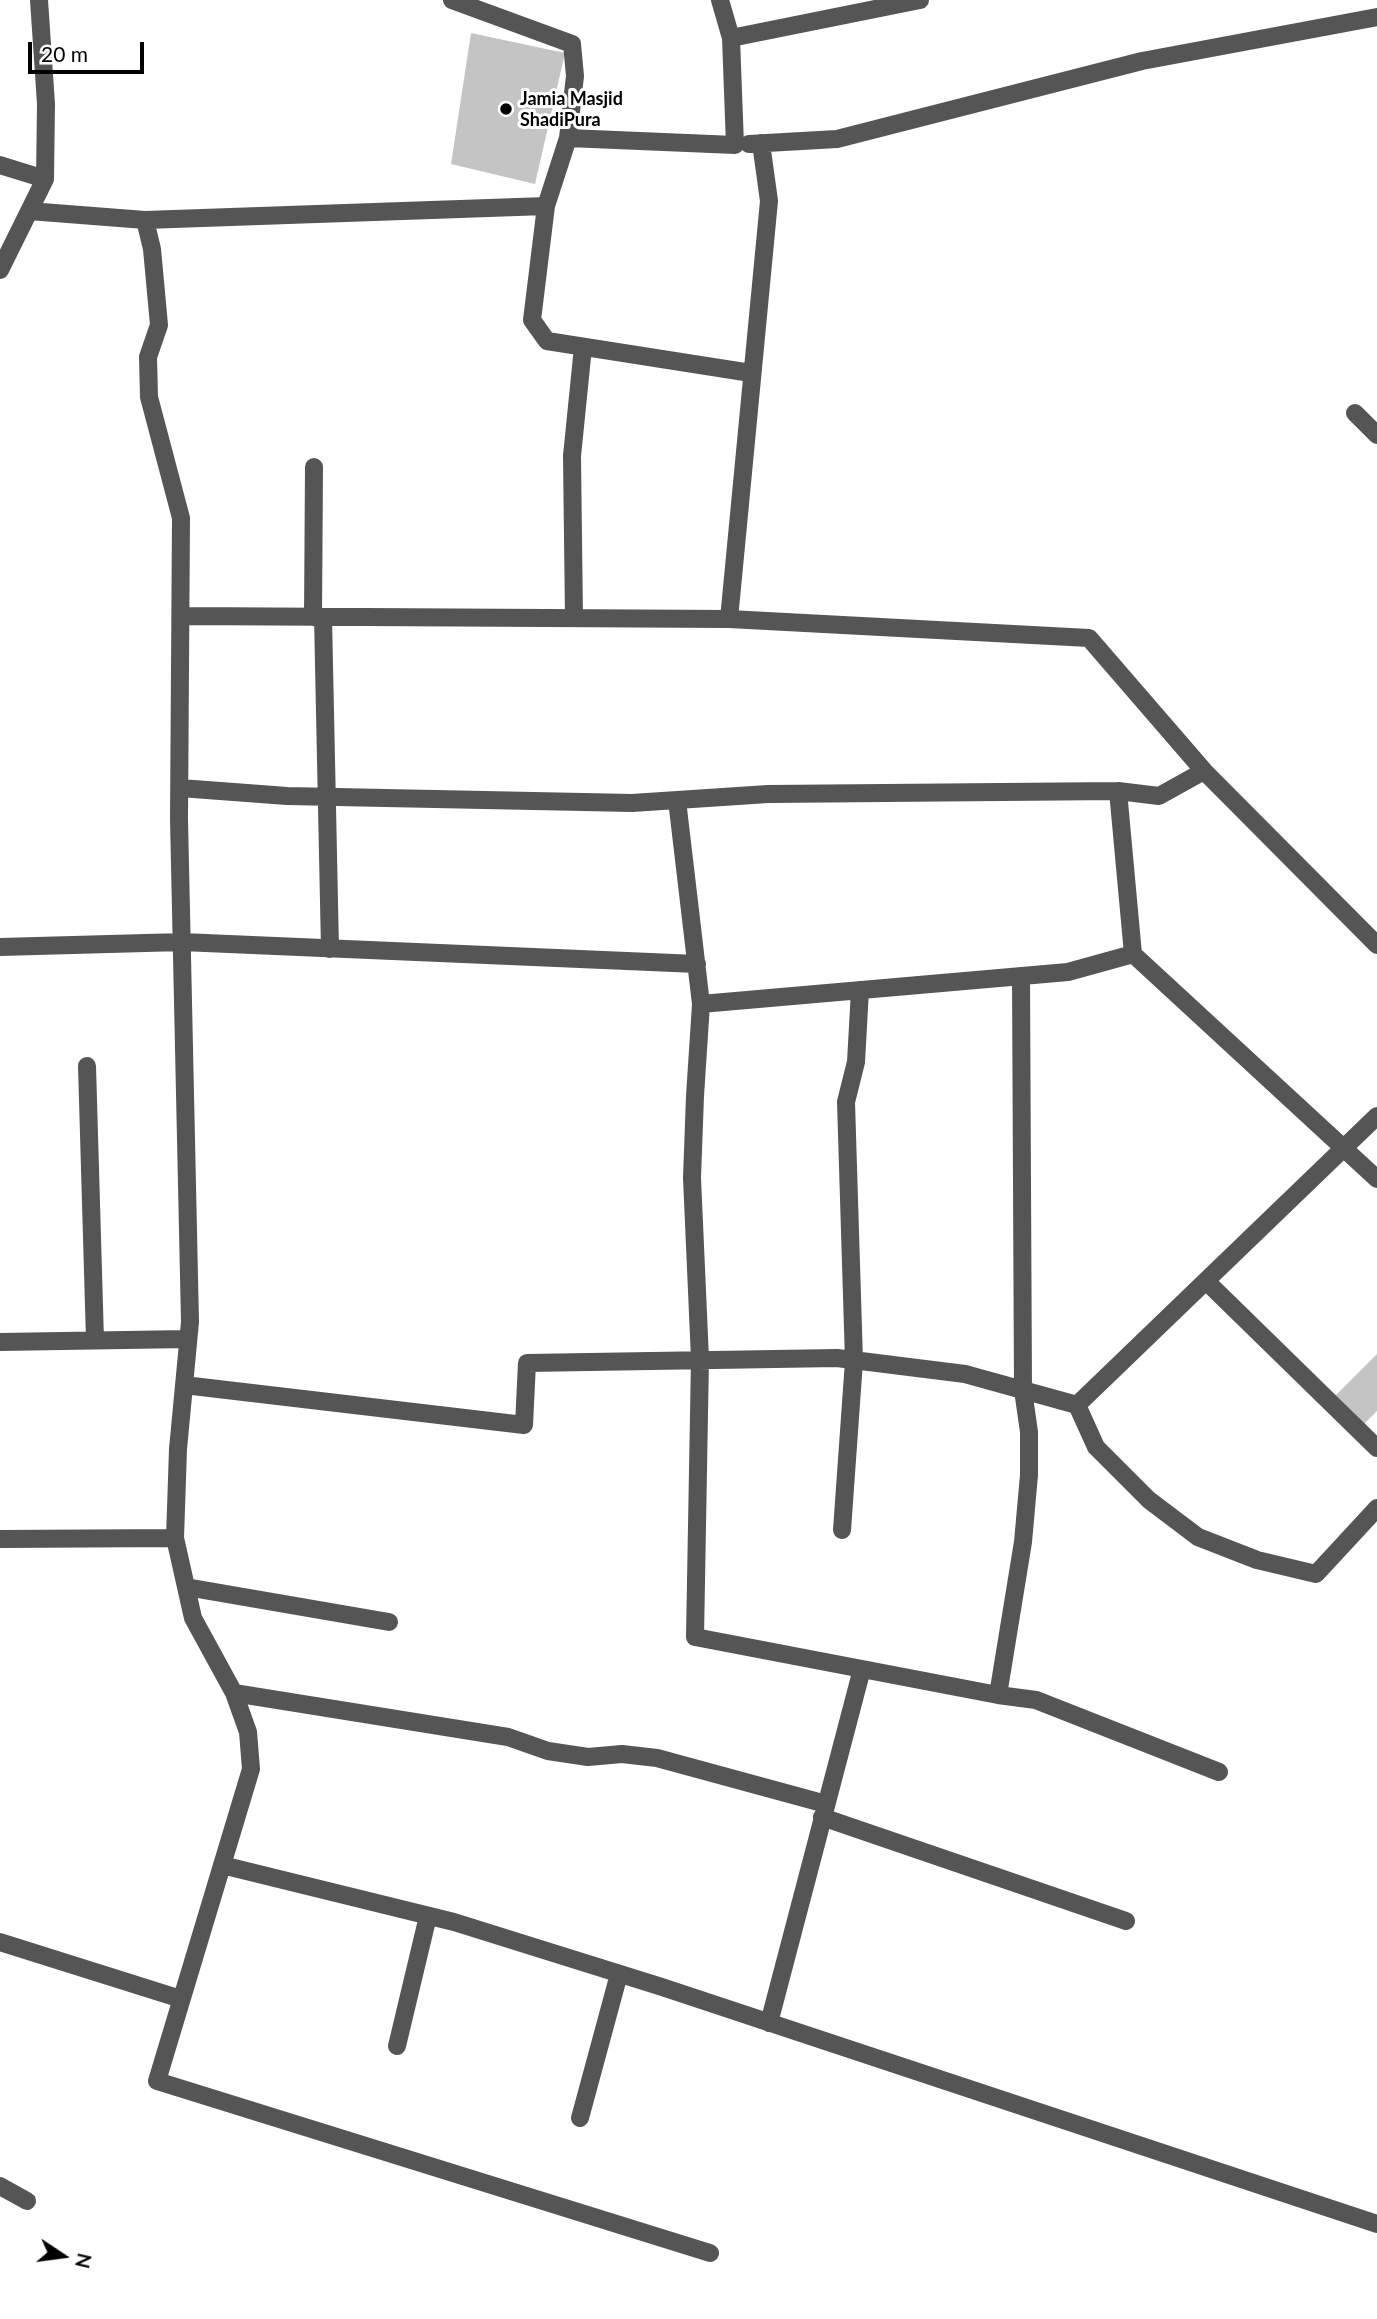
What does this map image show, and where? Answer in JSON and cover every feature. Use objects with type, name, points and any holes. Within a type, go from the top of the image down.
[{"type":"street","points":[[0,270],[45,179],[46,104],[39,0]]},
{"type":"street","points":[[452,0],[572,44],[575,76],[568,138],[546,206],[532,320],[547,341],[751,373]]},
{"type":"street","points":[[720,0],[731,38],[735,145]]},
{"type":"street","points":[[731,38],[920,0]]},
{"type":"street","points":[[568,138],[735,145],[837,139],[1142,61],[1377,17]]},
{"type":"street","points":[[729,618],[769,201],[761,143]]},
{"type":"street","points":[[0,165],[45,179]]},
{"type":"street","points":[[29,211],[145,220],[546,206]]},
{"type":"street","points":[[145,220],[152,248],[159,325],[148,357],[149,397],[181,518],[180,789],[190,1308],[178,1449],[174,1538],[193,1618],[234,1693],[248,1732],[251,1769],[157,2081],[710,2253]]},
{"type":"street","points":[[574,618],[572,456],[583,347]]},
{"type":"street","points":[[1355,413],[1377,435]]},
{"type":"street","points":[[314,467],[330,949]]},
{"type":"street","points":[[181,616],[729,618],[1089,638],[1204,771],[1377,945]]},
{"type":"street","points":[[180,789],[326,797],[632,803],[768,794],[1118,791],[1159,796],[1204,771]]},
{"type":"street","points":[[1118,791],[1133,954],[1377,1179]]},
{"type":"street","points":[[677,800],[701,1004],[692,1178],[700,1359],[695,1637],[1036,1700],[1219,1772]]},
{"type":"street","points":[[0,947],[182,942],[696,964]]},
{"type":"street","points":[[701,1004],[1068,972],[1133,954]]},
{"type":"street","points":[[998,1695],[1024,1542],[1029,1475],[1029,1432],[1023,1390],[1021,976]]},
{"type":"street","points":[[842,1530],[854,1361],[846,1102],[856,1062],[860,990]]},
{"type":"street","points":[[88,1066],[95,1340]]},
{"type":"street","points":[[1077,1405],[1377,1116]]},
{"type":"street","points":[[1206,1282],[1377,1448]]},
{"type":"street","points":[[0,1342],[188,1339]]},
{"type":"street","points":[[184,1385],[524,1425],[527,1363],[837,1359],[965,1374],[1077,1405]]},
{"type":"street","points":[[1077,1405],[1096,1447],[1149,1500],[1198,1537],[1257,1560],[1316,1574],[1377,1508]]},
{"type":"street","points":[[0,1539],[174,1538]]},
{"type":"street","points":[[186,1587],[389,1622]]},
{"type":"street","points":[[769,2023],[862,1669]]},
{"type":"street","points":[[234,1693],[508,1737],[548,1751],[587,1757],[622,1754],[657,1758],[824,1810],[1126,1921]]},
{"type":"street","points":[[222,1865],[454,1922],[1377,2224]]},
{"type":"street","points":[[397,2046],[428,1916]]},
{"type":"street","points":[[0,1942],[181,1999]]},
{"type":"street","points":[[580,2118],[619,1974]]},
{"type":"street","points":[[0,2186],[27,2201]]},
{"type":"building","name":"Jamia Masjid ShadiPura","points":[[471,33],[565,53],[535,184],[451,164]]},
{"type":"building","points":[[1377,1354],[1377,1411],[1362,1426],[1334,1397]]},
{"type":"place","name":"Jamia Masjid ShadiPura","points":[[506,109]]}]
